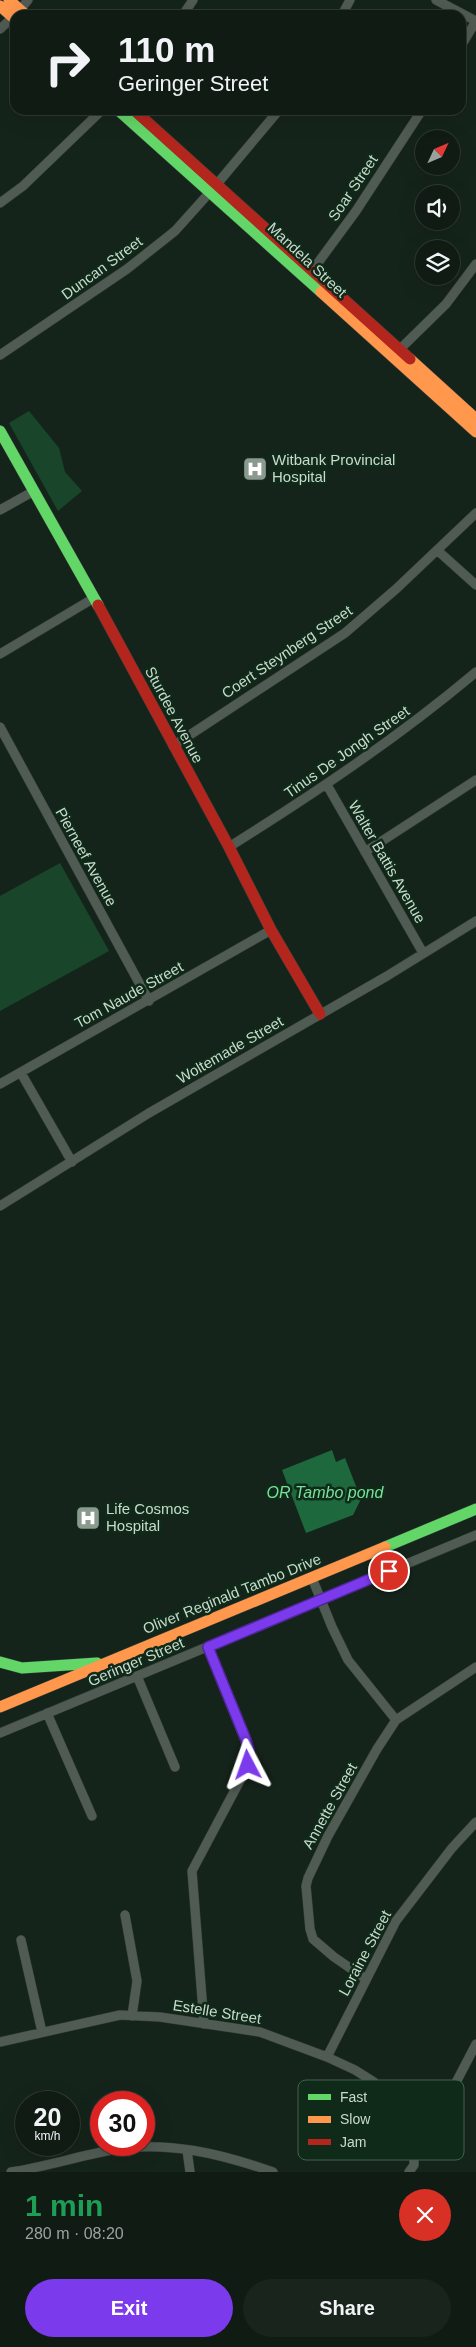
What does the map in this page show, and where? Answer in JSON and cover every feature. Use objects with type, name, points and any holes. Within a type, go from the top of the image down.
[{"type":"main road","name":"Mandela Street","points":[[124,115],[214,188]]},
{"type":"main road","name":"Mandela Street","points":[[139,115],[214,188],[396,354],[476,432]]},
{"type":"main road","name":"Mandela Street","points":[[396,354],[476,419]]},
{"type":"main road","name":"Sturdee Avenue","points":[[0,431],[94,598],[229,847],[271,930],[320,1014]]},
{"type":"main road","name":"Oliver Reginald Tambo Drive","points":[[0,1706],[476,1509]]},
{"type":"main road","points":[[0,1662],[22,1668],[107,1662]]},
{"type":"street","points":[[436,0],[455,10]]},
{"type":"street","points":[[0,29],[10,21]]},
{"type":"street","points":[[466,38],[476,21]]},
{"type":"street","points":[[0,204],[23,186],[97,115]]},
{"type":"street","name":"Duncan Street","points":[[0,355],[127,269],[175,231],[214,188],[275,115]]},
{"type":"street","name":"Soar Street","points":[[308,275],[356,211],[419,115]]},
{"type":"street","points":[[396,354],[446,304],[476,264]]},
{"type":"street","points":[[0,510],[34,491]]},
{"type":"street","name":"Coert Steynberg Street","points":[[173,746],[345,633],[396,589],[476,513]]},
{"type":"street","points":[[437,550],[476,585]]},
{"type":"street","points":[[0,654],[94,598]]},
{"type":"street","name":"Tinus De Jongh Street","points":[[229,847],[327,785],[441,702],[476,672]]},
{"type":"street","name":"Pierneef Avenue","points":[[0,727],[149,1001]]},
{"type":"street","points":[[366,852],[476,780]]},
{"type":"street","name":"Walter Battis Avenue","points":[[327,785],[423,953]]},
{"type":"street","name":"Woltemade Street","points":[[0,1206],[149,1113],[476,921]]},
{"type":"street","name":"Tom Naude Street","points":[[0,1084],[271,930]]},
{"type":"street","points":[[21,1072],[72,1162]]},
{"type":"street","name":"Geringer Street","points":[[0,1733],[476,1535]]},
{"type":"street","points":[[312,1578],[348,1660],[396,1720]]},
{"type":"street","points":[[204,2024],[192,1870],[245,1771],[249,1756],[246,1740],[208,1647]]},
{"type":"street","name":"Annette Street","points":[[366,1980],[313,1939],[310,1929],[306,1886],[310,1872],[377,1749],[396,1720],[476,1667]]},
{"type":"street","points":[[137,1676],[175,1767]]},
{"type":"street","points":[[47,1713],[92,1816]]},
{"type":"street","name":"Loraine Street","points":[[326,2057],[396,1922],[452,1848],[476,1822]]},
{"type":"street","points":[[125,1915],[137,1986],[132,2016]]},
{"type":"street","points":[[21,1940],[42,2032]]},
{"type":"street","name":"Estelle Street","points":[[0,2042],[109,2017],[132,2016],[260,2032],[326,2057],[360,2073],[370,2080]]},
{"type":"street","points":[[459,2080],[474,2055],[476,2044]]},
{"type":"street","points":[[11,2172],[55,2168],[111,2150],[133,2147],[187,2150],[232,2158],[273,2172]]},
{"type":"street","points":[[187,2150],[190,2172]]},
{"type":"street","name":"Estelle Street","points":[[409,2172],[414,2165],[414,2160]]},
{"type":"shaded area","points":[[29,411],[59,448],[65,472],[82,491],[58,511],[9,423]]},
{"type":"shaded area","points":[[60,863],[109,951],[0,1011],[0,896]]},
{"type":"water","name":"OR Tambo pond","points":[[332,1450],[336,1462],[345,1458],[361,1499],[353,1515],[306,1533],[282,1470]]},
{"type":"traffic: fast","points":[[124,115],[321,292]]},
{"type":"traffic: fast","points":[[0,431],[98,605]]},
{"type":"traffic: fast","points":[[385,1547],[476,1509]]},
{"type":"traffic: fast","points":[[0,1662],[22,1668],[97,1663]]},
{"type":"traffic: slow","points":[[9,0],[20,10]]},
{"type":"traffic: slow","points":[[0,6],[10,15]]},
{"type":"traffic: slow","points":[[321,292],[476,432]]},
{"type":"traffic: slow","points":[[410,359],[476,419]]},
{"type":"traffic: slow","points":[[0,1707],[385,1547]]},
{"type":"traffic: jam","points":[[140,115],[410,359]]},
{"type":"traffic: jam","points":[[98,605],[229,847],[271,930],[320,1014]]},
{"type":"place","name":"Witbank Provincial Hospital","points":[[255,469]]},
{"type":"place","name":"Life Cosmos Hospital","points":[[88,1518]]},
{"type":"route","points":[[248,1765],[249,1750],[246,1740],[208,1647],[389,1571]]}]
